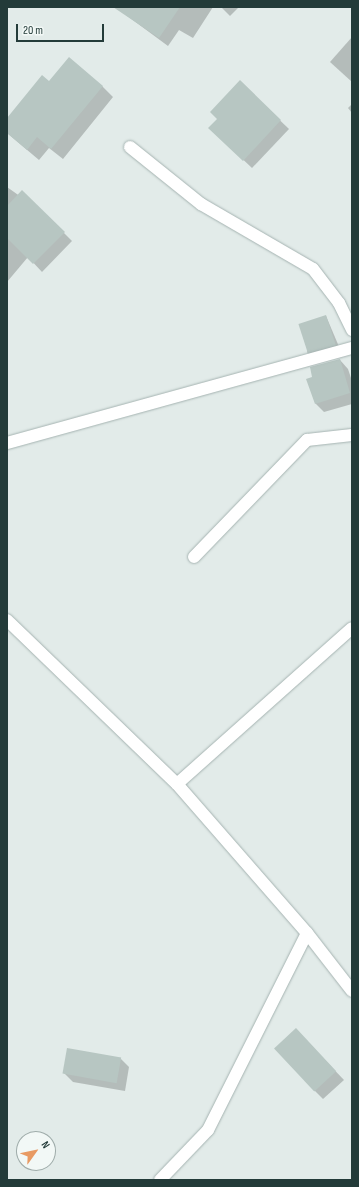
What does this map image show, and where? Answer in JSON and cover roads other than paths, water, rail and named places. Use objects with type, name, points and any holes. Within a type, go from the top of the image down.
[{"type":"street","points":[[130,147],[201,204],[313,269],[339,303],[352,330]]},
{"type":"street","points":[[7,442],[352,348]]},
{"type":"street","points":[[194,557],[307,440],[352,435]]},
{"type":"street","points":[[7,620],[177,784],[307,933],[352,991]]},
{"type":"street","points":[[177,784],[352,628]]},
{"type":"street","points":[[160,1180],[208,1130],[307,933]]}]
